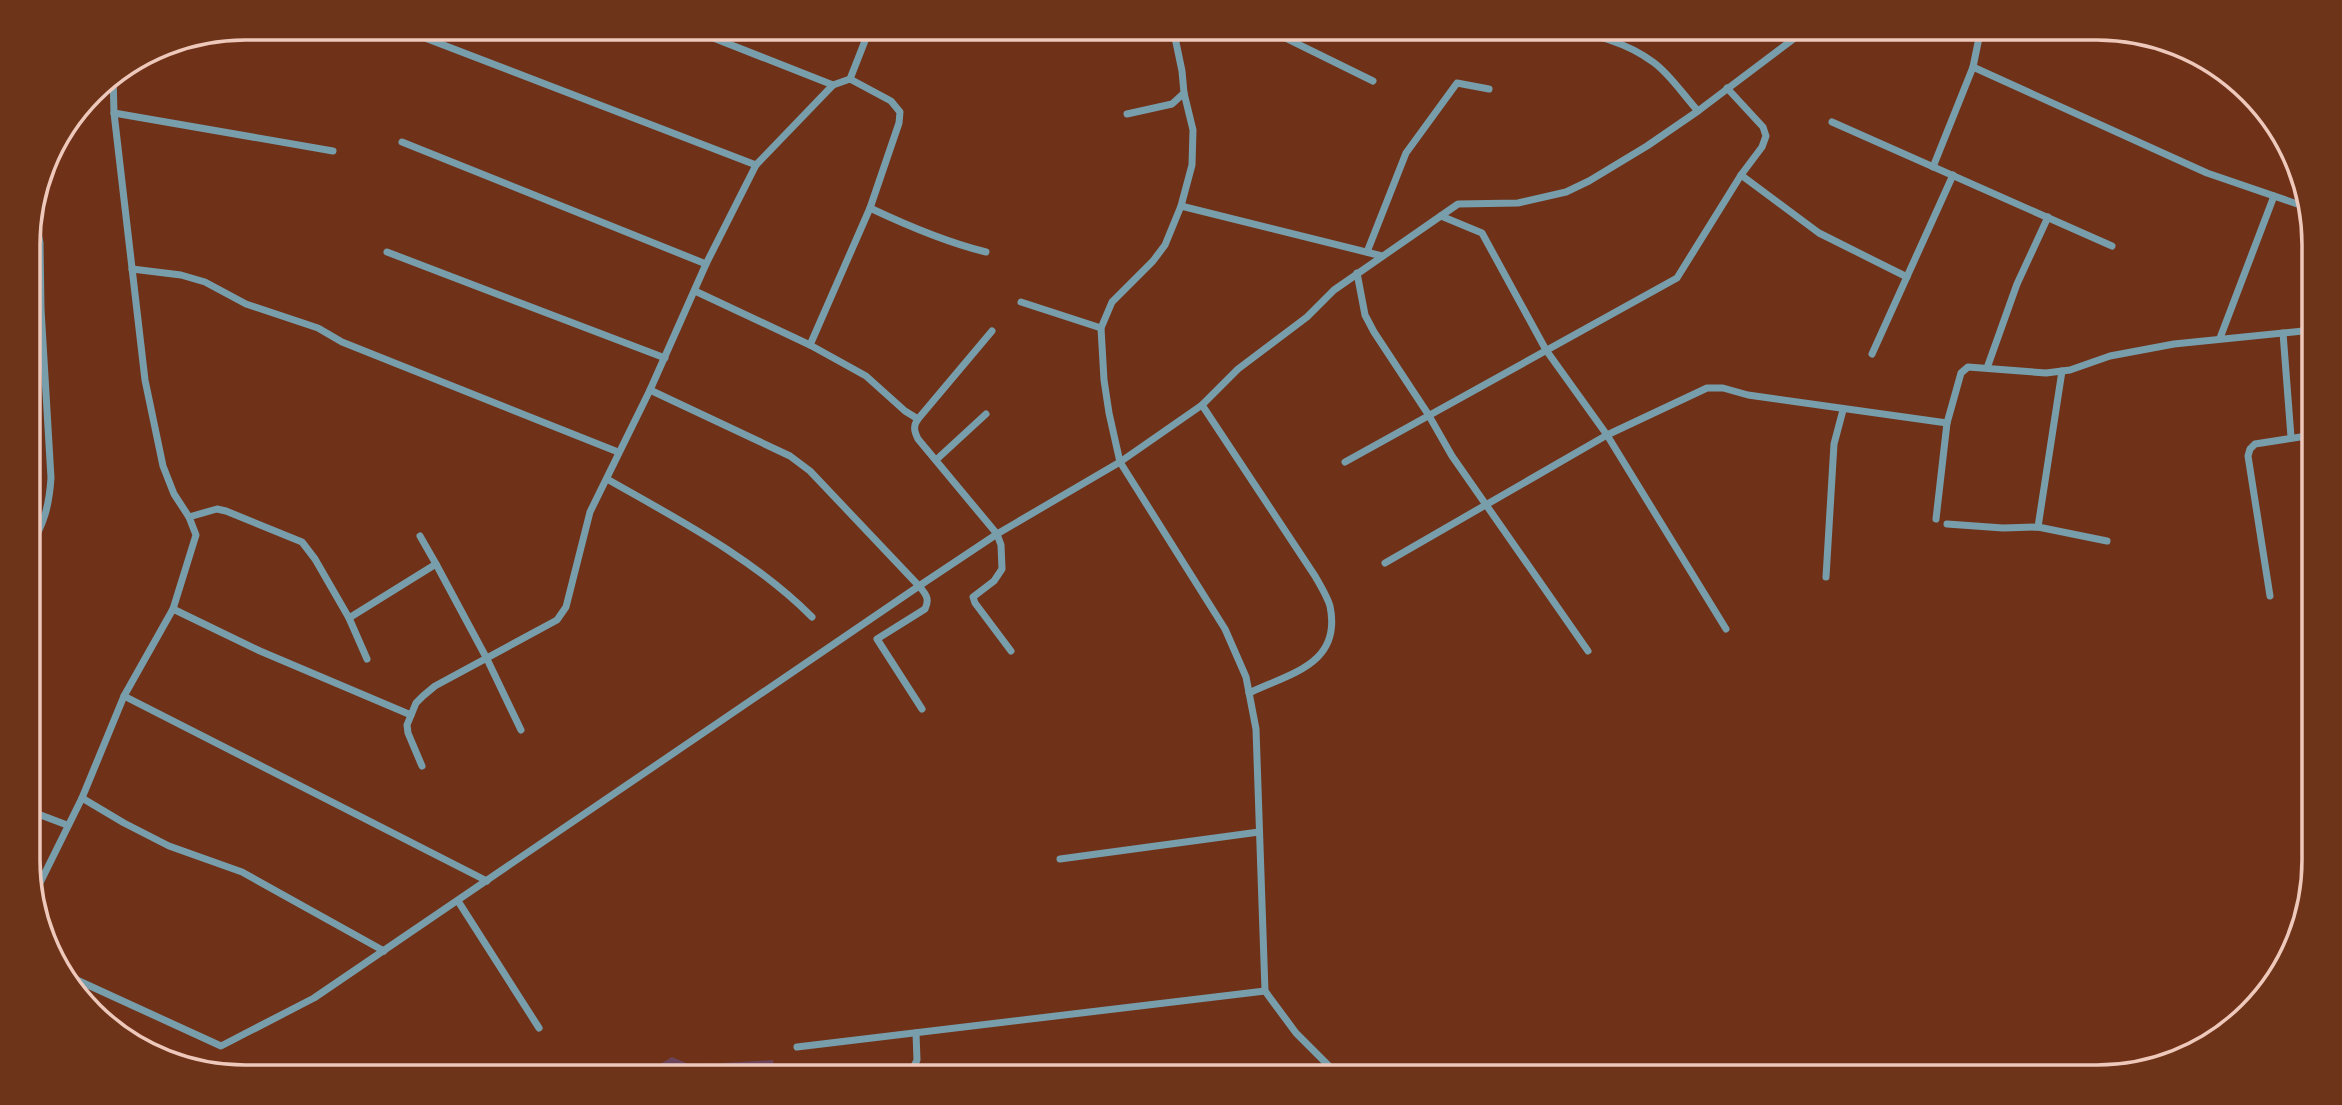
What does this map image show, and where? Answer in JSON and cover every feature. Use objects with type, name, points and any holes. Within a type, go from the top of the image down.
[{"type":"street","points":[[1175,40],[1193,130],[1192,165],[1181,206],[1165,245],[1153,261],[1112,302],[1101,328],[1104,380],[1120,461],[1226,629],[1246,677],[1256,729],[1265,991],[1296,1033],[1327,1064]]},
{"type":"street","points":[[1290,40],[1373,81]]},
{"type":"street","points":[[1610,40],[1654,63],[1698,111]]},
{"type":"street","points":[[81,982],[221,1046],[314,998],[919,586],[997,534],[1120,461],[1202,405],[1238,369],[1307,317],[1334,289],[1458,204],[1518,203],[1566,192],[1647,146],[1792,40]]},
{"type":"street","points":[[1933,167],[1973,67],[1978,40]]},
{"type":"street","points":[[433,41],[757,165]]},
{"type":"street","points":[[720,41],[833,85]]},
{"type":"street","points":[[850,79],[865,41]]},
{"type":"street","points":[[1973,67],[2207,173],[2297,204]]},
{"type":"street","points":[[422,766],[407,724],[416,703],[435,686],[557,620],[566,607],[590,512],[650,390],[706,264],[757,165],[833,85],[850,79],[891,101],[900,113],[899,123],[870,208],[810,345]]},
{"type":"street","points":[[1367,252],[1406,153],[1457,83],[1489,89]]},
{"type":"street","points":[[41,879],[82,798],[124,696],[173,609],[196,535],[189,517],[174,494],[163,466],[145,380],[113,88]]},
{"type":"street","points":[[1345,462],[1677,278],[1741,175],[1762,147],[1766,136],[1763,127],[1727,88]]},
{"type":"street","points":[[1127,114],[1172,104],[1184,93]]},
{"type":"street","points":[[114,113],[333,151]]},
{"type":"street","points":[[1832,122],[2112,246]]},
{"type":"street","points":[[402,142],[706,264]]},
{"type":"street","points":[[1741,175],[1819,233],[1907,277]]},
{"type":"street","points":[[1872,354],[1953,176]]},
{"type":"street","points":[[2220,338],[2274,196]]},
{"type":"street","points":[[1181,206],[1382,256]]},
{"type":"street","points":[[870,208],[916,230],[986,252]]},
{"type":"street","points":[[1441,216],[1482,233],[1546,350],[1607,435],[1726,629]]},
{"type":"street","points":[[1987,368],[2017,284],[2048,217]]},
{"type":"street","points":[[387,252],[664,358]]},
{"type":"street","points":[[132,269],[181,275],[205,282],[246,304],[318,328],[342,342],[618,452]]},
{"type":"street","points":[[1357,273],[1365,315],[1452,456],[1588,651]]},
{"type":"street","points":[[695,291],[810,345],[866,376],[905,411],[918,419]]},
{"type":"street","points":[[41,302],[51,478],[49,506],[41,531]]},
{"type":"street","points":[[1021,302],[1101,328]]},
{"type":"street","points":[[992,331],[918,419],[914,431],[997,534],[1003,557],[1002,569],[994,581],[973,597],[1012,651]]},
{"type":"street","points":[[1936,519],[1947,423],[1961,373],[1968,368],[2046,373],[2063,371],[2110,356],[2174,344],[2302,331]]},
{"type":"street","points":[[2283,333],[2291,437]]},
{"type":"street","points":[[2038,527],[2063,371]]},
{"type":"street","points":[[1385,563],[1607,435],[1707,388],[1723,388],[1748,395],[1843,410],[1852,408],[1947,423]]},
{"type":"street","points":[[650,390],[790,456],[810,471],[919,586],[927,596],[925,609],[877,639],[922,709]]},
{"type":"street","points":[[1202,405],[1315,576],[1329,604],[1332,629],[1325,651],[1310,664],[1249,693]]},
{"type":"street","points":[[1826,577],[1834,443],[1843,410]]},
{"type":"street","points":[[936,460],[986,414]]},
{"type":"street","points":[[2270,596],[2248,456],[2255,444],[2302,436]]},
{"type":"street","points":[[607,478],[715,540],[784,590],[812,617]]},
{"type":"street","points":[[189,517],[217,509],[226,510],[302,542],[315,559],[349,618],[367,659]]},
{"type":"street","points":[[1947,524],[2003,528],[2038,527],[2107,541]]},
{"type":"street","points":[[420,536],[521,730]]},
{"type":"street","points":[[349,618],[436,564]]},
{"type":"street","points":[[173,609],[260,651],[411,715]]},
{"type":"street","points":[[124,696],[487,881]]},
{"type":"street","points":[[82,798],[169,846],[242,872],[384,951]]},
{"type":"street","points":[[40,815],[67,825]]},
{"type":"street","points":[[1060,859],[1259,832]]},
{"type":"street","points":[[458,901],[540,1028]]},
{"type":"street","points":[[797,1047],[1265,991]]},
{"type":"street","points":[[915,1065],[916,1033]]},
{"type":"shaded area","points":[[672,1057],[690,1065],[659,1065]]},
{"type":"shaded area","points":[[773,1060],[774,1065],[695,1065]]}]
